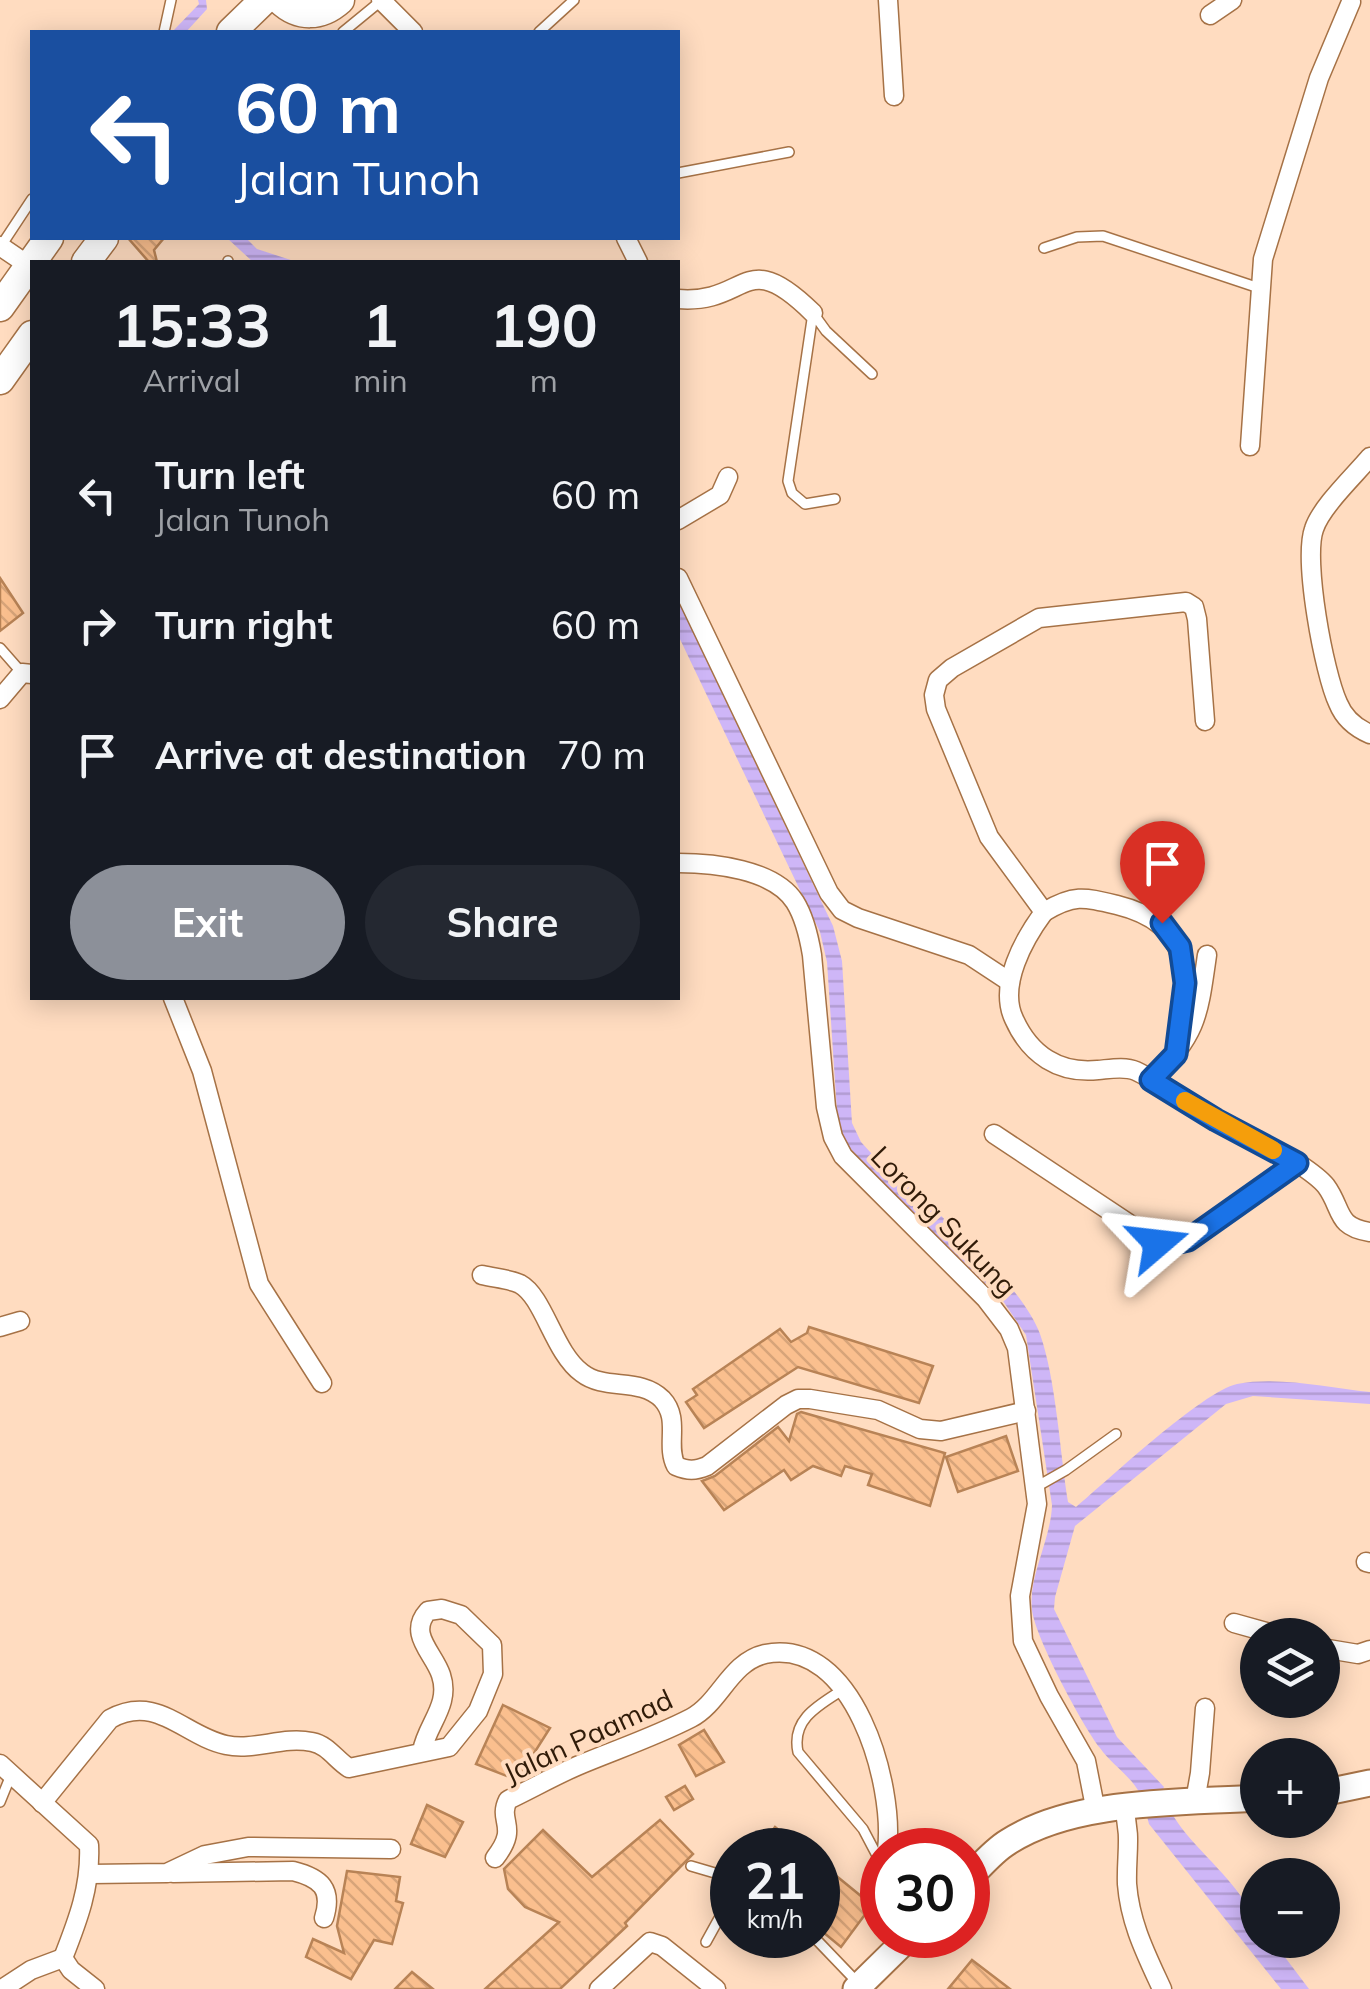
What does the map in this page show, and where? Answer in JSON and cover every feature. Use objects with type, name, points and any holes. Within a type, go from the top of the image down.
[{"type":"main road","points":[[232,30],[233,0]]},
{"type":"main road","points":[[233,30],[264,0]]},
{"type":"main road","points":[[280,0],[300,13],[329,6]]},
{"type":"main road","points":[[291,30],[329,6]]},
{"type":"main road","points":[[0,308],[30,263]]},
{"type":"main road","points":[[0,380],[30,338]]},
{"type":"main road","points":[[1340,1789],[1370,1783]]},
{"type":"main road","points":[[990,1858],[1007,1842],[1045,1825],[1096,1812],[1240,1799]]},
{"type":"main road","points":[[858,1987],[888,1958]]},
{"type":"street","points":[[381,0],[411,30]]},
{"type":"street","points":[[888,0],[894,96]]},
{"type":"street","points":[[1210,15],[1232,0]]},
{"type":"street","points":[[1250,446],[1263,259],[1303,127],[1349,1],[1370,5]]},
{"type":"street","points":[[0,246],[28,266]]},
{"type":"street","points":[[680,299],[719,296],[759,278],[779,286],[813,313]]},
{"type":"street","points":[[1370,457],[1314,528],[1310,551],[1320,635],[1338,704],[1356,727],[1370,734]]},
{"type":"street","points":[[680,519],[720,495],[728,477]]},
{"type":"street","points":[[680,582],[829,892],[842,910],[969,955],[1010,982]]},
{"type":"street","points":[[1044,912],[989,838],[943,730],[934,695],[938,680],[1039,618],[1186,602],[1194,607],[1205,720]]},
{"type":"street","points":[[0,700],[27,673]]},
{"type":"street","name":"Lorong Sukung","points":[[680,863],[704,863],[743,871],[782,887],[794,899],[808,932],[812,955],[826,1107],[833,1137],[843,1156],[986,1299],[1009,1329],[1022,1371],[1040,1484],[1020,1596],[1023,1641],[1086,1760],[1096,1812]]},
{"type":"street","points":[[1176,1054],[1185,983],[1180,947],[1162,923],[1131,908],[1082,897],[1064,900],[1044,912],[1028,938],[1009,992],[1013,1018],[1038,1055],[1068,1070],[1132,1069],[1297,1163],[1325,1185],[1341,1217],[1352,1229],[1370,1232]]},
{"type":"street","points":[[1151,1080],[1193,1030],[1207,954]]},
{"type":"street","points":[[174,1000],[202,1072],[259,1284],[322,1382]]},
{"type":"street","points":[[994,1134],[1158,1243],[1188,1240],[1297,1163]]},
{"type":"street","points":[[482,1275],[520,1284],[531,1293],[569,1362],[584,1376],[636,1386],[664,1400],[673,1424],[672,1459],[685,1470],[707,1466],[798,1400],[878,1410],[920,1428],[941,1432],[1026,1411]]},
{"type":"street","points":[[0,1327],[20,1322]]},
{"type":"street","points":[[42,1803],[110,1720],[123,1712],[143,1710],[232,1746],[288,1740],[315,1742],[350,1768],[449,1747],[478,1711],[494,1674],[492,1644],[461,1616],[442,1609],[428,1611],[420,1634],[442,1676],[443,1698],[422,1751]]},
{"type":"street","points":[[1234,1623],[1240,1625]]},
{"type":"street","points":[[1340,1651],[1358,1654],[1370,1650]]},
{"type":"street","name":"Jalan Paamad","points":[[495,1858],[508,1836],[504,1808],[508,1800],[692,1718],[738,1669],[761,1655],[780,1653],[826,1668],[844,1689],[861,1720],[886,1797],[889,1828]]},
{"type":"street","points":[[1184,1801],[1205,1708]]},
{"type":"street","points":[[6,1769],[89,1845],[90,1874],[63,1958]]},
{"type":"street","points":[[1130,1806],[1127,1886],[1134,1930],[1162,1989]]},
{"type":"street","points":[[167,1873],[206,1855],[248,1848],[390,1848]]},
{"type":"street","points":[[90,1874],[293,1871],[319,1879],[328,1892],[324,1918]]},
{"type":"street","points":[[599,1989],[650,1942],[662,1946],[716,1989]]},
{"type":"street","points":[[2,1989],[31,1970],[63,1958]]},
{"type":"street","points":[[63,1958],[71,1970],[95,1989]]},
{"type":"lane","points":[[164,30],[172,0]]},
{"type":"lane","points":[[345,30],[381,0]]},
{"type":"lane","points":[[541,30],[574,0]]},
{"type":"lane","points":[[680,173],[789,152]]},
{"type":"lane","points":[[0,246],[30,202]]},
{"type":"lane","points":[[1044,248],[1077,237],[1104,236],[1259,288]]},
{"type":"lane","points":[[813,313],[826,331],[872,374]]},
{"type":"lane","points":[[813,313],[788,481],[792,493],[805,504],[836,500]]},
{"type":"lane","points":[[0,648],[27,673]]},
{"type":"lane","points":[[1040,1484],[1116,1434]]},
{"type":"lane","points":[[844,1689],[812,1710],[796,1729],[795,1739],[798,1752],[861,1828]]},
{"type":"lane","points":[[0,1802],[6,1769]]},
{"type":"lane","points":[[690,1866],[710,1872]]},
{"type":"lane","points":[[706,1942],[710,1935]]},
{"type":"lane","points":[[832,1958],[858,1987]]},
{"type":"shaded area","points":[[198,0],[206,0],[207,9],[188,30],[174,30],[199,4]]},
{"type":"shaded area","points":[[229,240],[248,240],[257,249],[291,260],[251,260]]},
{"type":"shaded area","points":[[680,604],[833,926],[842,961],[852,1123],[871,1153],[965,1238],[1029,1312],[1040,1334],[1050,1372],[1068,1502],[1076,1507],[1202,1402],[1237,1384],[1286,1382],[1370,1392],[1370,1404],[1253,1396],[1226,1404],[1075,1526],[1055,1597],[1054,1609],[1117,1737],[1164,1787],[1161,1793],[1176,1820],[1240,1895],[1240,1938],[1149,1824],[1136,1788],[1092,1737],[1050,1659],[1032,1610],[1033,1584],[1052,1505],[1026,1335],[1003,1301],[863,1164],[844,1140],[838,1126],[827,962],[820,932],[680,639]]},
{"type":"shaded area","points":[[1256,1958],[1286,1958],[1309,1989],[1281,1989]]},
{"type":"building","points":[[130,240],[162,240],[154,250],[156,260],[147,260]]},
{"type":"building","points":[[0,578],[23,613],[0,631]]},
{"type":"building","points":[[809,1327],[933,1366],[919,1403],[798,1367],[704,1428],[686,1402],[697,1395],[693,1389],[780,1329],[791,1342],[807,1333]]},
{"type":"building","points":[[801,1412],[945,1453],[930,1506],[868,1485],[872,1474],[845,1466],[841,1476],[813,1466],[791,1480],[784,1470],[724,1510],[702,1481],[715,1476],[778,1427],[789,1441]]},
{"type":"building","points":[[1006,1436],[1018,1471],[958,1492],[946,1457]]},
{"type":"building","points":[[503,1705],[550,1728],[517,1780],[476,1764]]},
{"type":"building","points":[[704,1730],[724,1762],[696,1776],[679,1745]]},
{"type":"building","points":[[685,1786],[693,1799],[674,1810],[666,1797]]},
{"type":"building","points":[[427,1805],[463,1822],[445,1857],[411,1844]]},
{"type":"building","points":[[660,1820],[693,1854],[625,1923],[627,1926],[560,1989],[485,1989],[559,1922],[525,1907],[508,1889],[504,1869],[543,1830],[592,1877]]},
{"type":"building","points":[[347,1871],[400,1877],[396,1901],[403,1903],[392,1944],[374,1940],[351,1979],[306,1957],[313,1939],[344,1953],[337,1926]]},
{"type":"building","points":[[840,1879],[860,1895],[860,1921],[841,1947]]},
{"type":"building","points":[[972,1960],[1010,1989],[948,1989]]},
{"type":"building","points":[[412,1972],[433,1989],[395,1989]]},
{"type":"slow traffic","points":[[1185,1101],[1273,1150]]},
{"type":"route","points":[[1158,1243],[1188,1240],[1297,1163],[1151,1080],[1176,1054],[1185,983],[1180,947],[1162,923]]}]
